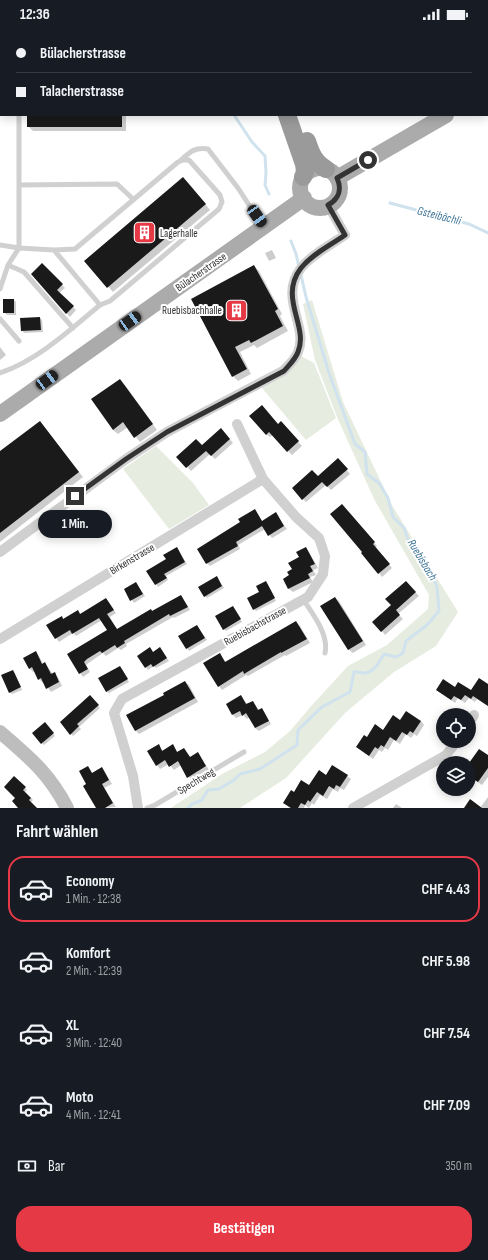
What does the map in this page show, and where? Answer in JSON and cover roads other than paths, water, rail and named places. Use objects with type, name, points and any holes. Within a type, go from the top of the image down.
[{"type":"highway","points":[[287,116],[304,164],[305,172],[303,177]]},
{"type":"highway","points":[[298,116],[314,160],[331,173]]},
{"type":"main road","points":[[331,173],[444,116]]},
{"type":"main road","points":[[316,168],[331,173],[340,188],[339,194],[333,202],[328,205],[319,207],[310,205],[304,198],[300,188],[303,177],[311,170],[316,168]]},
{"type":"main road","name":"Bülacherstrasse","points":[[0,414],[304,198]]},
{"type":"main road","points":[[0,732],[37,764],[50,779],[67,808]]},
{"type":"main road","points":[[58,792],[58,808]]},
{"type":"street","points":[[0,552],[126,459],[155,440],[284,371],[292,363],[299,351],[301,338],[292,295],[295,278],[307,261],[345,235],[328,205]]},
{"type":"street","name":"Ruebisbachstrasse","points":[[138,808],[134,776],[114,712],[122,698],[308,597],[323,574],[325,556],[319,538],[296,517],[264,479],[237,424]]},
{"type":"street","name":"Birkenstrasse","points":[[0,639],[264,479]]},
{"type":"street","points":[[353,808],[446,755],[452,748]]},
{"type":"lane","points":[[0,289],[8,266],[19,248],[19,116]]},
{"type":"lane","points":[[0,245],[19,248],[54,250],[75,249],[192,150],[200,148],[208,149],[238,188],[264,227]]},
{"type":"lane","points":[[0,373],[12,369],[32,357],[73,328],[100,305],[110,301],[219,210],[222,202],[220,195],[194,164],[189,160],[178,162]]},
{"type":"lane","points":[[19,185],[117,184],[133,199]]},
{"type":"lane","points":[[54,250],[100,305]]},
{"type":"lane","points":[[8,266],[24,272],[73,328]]},
{"type":"lane","points":[[0,319],[19,341]]},
{"type":"lane","points":[[303,599],[321,627],[326,647],[325,653]]},
{"type":"lane","name":"Spechtweg","points":[[147,808],[156,805],[244,752]]},
{"type":"waterway","name":"Ruebisbach","points":[[235,116],[252,142],[265,156],[265,185],[269,194]]},
{"type":"waterway","name":"Gsteibächli","points":[[390,203],[469,224],[488,233]]},
{"type":"waterway","name":"Ruebisbach","points":[[291,241],[299,267]]},
{"type":"waterway","name":"Ruebisbach","points":[[188,808],[192,804],[202,800],[208,790],[219,789],[234,780],[240,774],[260,769],[297,745],[298,730],[322,707],[350,692],[354,672],[364,673],[371,671],[381,660],[384,654],[396,657],[403,653],[406,641],[427,625],[439,611],[437,587],[433,577],[412,550],[404,528],[393,517],[388,498],[379,483],[367,474],[365,452],[355,444],[329,373],[306,297],[301,275]]},
{"type":"place","name":"Lagerhalle","points":[[145,233]]},
{"type":"place","name":"Ruebisbachhalle","points":[[237,310]]}]
